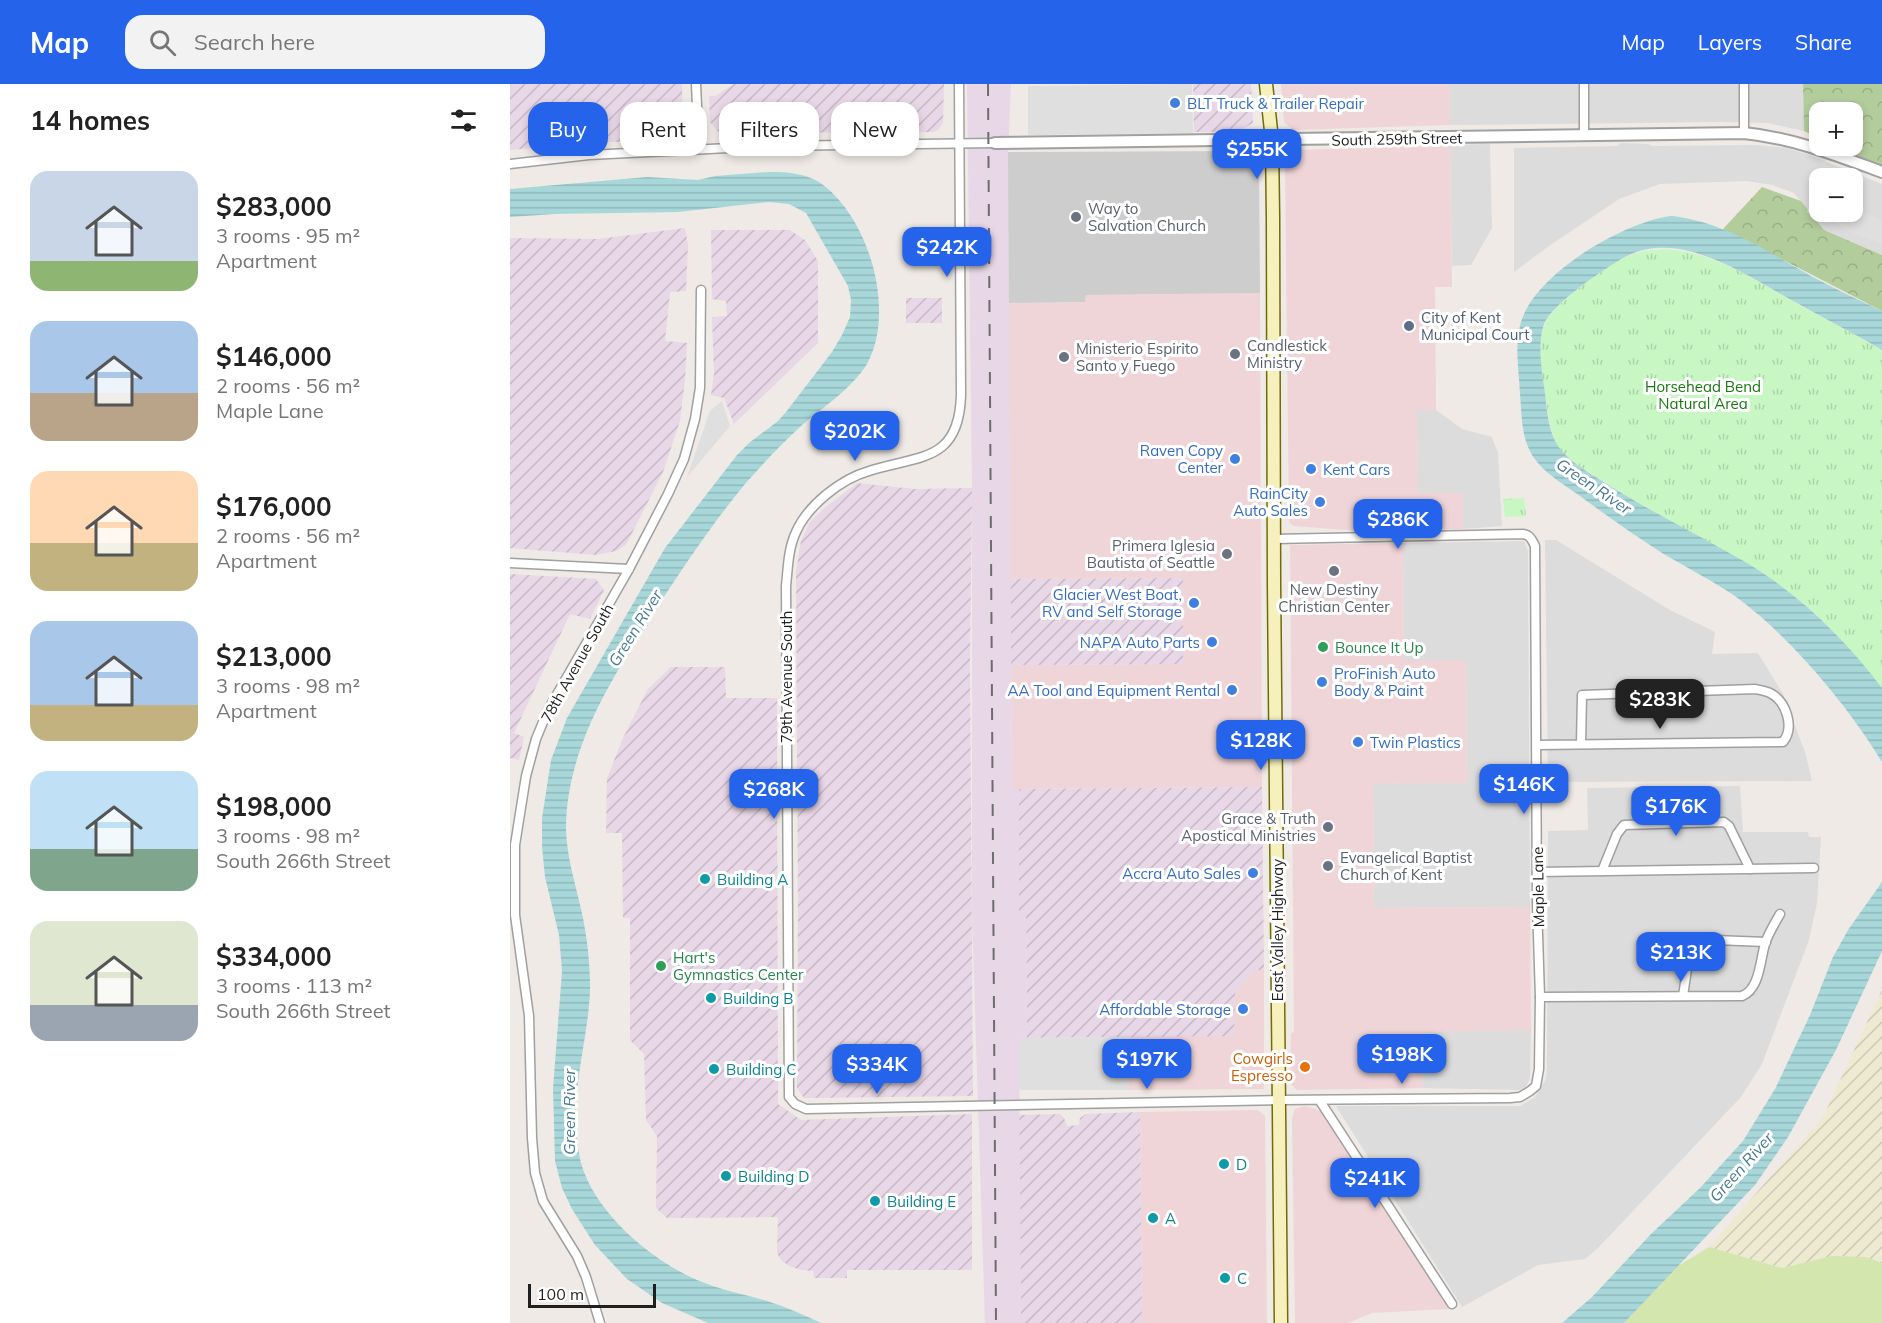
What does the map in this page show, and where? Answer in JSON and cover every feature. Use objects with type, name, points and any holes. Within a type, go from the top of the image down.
[{"type":"main road","name":"East Valley Highway","points":[[1266,84],[1272,140],[1281,1323]]},
{"type":"street","points":[[696,84],[697,102]]},
{"type":"street","points":[[959,84],[959,144]]},
{"type":"street","points":[[1584,84],[1584,136]]},
{"type":"street","points":[[1744,84],[1744,133]]},
{"type":"street","name":"South 259th Street","points":[[707,150],[769,146],[1744,133],[1797,141],[1882,172]]},
{"type":"street","name":"79th Avenue South","points":[[959,144],[961,413],[956,429],[936,451],[856,475],[831,492],[809,512],[796,530],[791,545],[786,586],[789,1097],[795,1104],[806,1109],[1279,1100]]},
{"type":"street","name":"South 259th Street","points":[[510,164],[620,154]]},
{"type":"street","name":"78th Avenue South","points":[[600,1323],[577,1256],[543,1201],[535,1173],[531,1138],[529,1016],[515,915],[515,845],[526,776],[536,739],[544,720],[564,680],[629,569],[677,475],[692,429],[700,388],[701,291]]},
{"type":"street","name":"Maple Lane","points":[[1274,539],[1523,534],[1530,537],[1534,546],[1540,997],[1536,1086],[1520,1097],[1510,1098],[1320,1101]]},
{"type":"street","points":[[510,563],[629,569]]},
{"type":"street","points":[[1537,744],[1581,744],[1784,742],[1789,736],[1790,724],[1780,700],[1768,692],[1755,689],[1582,695],[1581,744]]},
{"type":"street","points":[[1602,871],[1617,834],[1624,825],[1724,822],[1729,826],[1750,869]]},
{"type":"street","points":[[1537,872],[1814,868]]},
{"type":"street","points":[[1540,997],[1742,996],[1748,994],[1756,980],[1766,942],[1780,914]]},
{"type":"street","points":[[1683,996],[1689,956],[1697,944],[1715,940],[1766,942]]},
{"type":"street","points":[[1279,1100],[1320,1101],[1452,1304]]},
{"type":"shaded area","points":[[510,84],[682,84],[682,102],[620,102],[620,142],[608,142],[608,102],[528,102],[528,149],[510,150]]},
{"type":"shaded area","points":[[734,84],[944,84],[943,123],[938,130],[933,132],[919,132],[919,102],[831,102],[831,132],[819,133],[819,102],[719,102],[719,132],[710,122],[709,96],[715,96]]},
{"type":"shaded area","points":[[967,84],[1011,84],[1008,152],[1012,789],[1019,789],[1019,913],[1026,914],[1027,1038],[1019,1038],[1021,1323],[985,1323],[972,916],[972,488]]},
{"type":"shaded area","points":[[1192,84],[1193,133],[1028,135],[1028,86]]},
{"type":"shaded area","points":[[1193,84],[1251,84],[1253,123],[1229,132],[1194,132]]},
{"type":"shaded area","points":[[1281,84],[1450,84],[1450,125],[1293,130],[1284,122]]},
{"type":"shaded area","points":[[1450,84],[1803,84],[1804,131],[1768,123],[1722,122],[1450,125]]},
{"type":"shaded area","points":[[1621,143],[1652,146],[1756,145],[1787,148],[1842,168],[1809,168],[1809,212],[1794,193],[1772,185],[1747,181],[1660,184],[1619,199],[1514,272],[1514,148],[1617,146]]},
{"type":"shaded area","points":[[1490,144],[1492,228],[1471,265],[1452,266],[1450,145]]},
{"type":"shaded area","points":[[1450,145],[1452,287],[1435,287],[1436,410],[1417,410],[1418,493],[1463,493],[1463,529],[1360,531],[1293,526],[1289,522],[1285,160],[1297,150]]},
{"type":"shaded area","points":[[1253,151],[1259,160],[1260,293],[1086,295],[1085,302],[1008,303],[1008,152]]},
{"type":"shaded area","points":[[1863,176],[1882,184],[1882,255],[1824,230],[1818,222],[1863,222]]},
{"type":"shaded area","points":[[1863,211],[1882,221],[1882,244],[1852,233],[1833,222],[1863,222]]},
{"type":"shaded area","points":[[685,228],[688,245],[686,291],[670,292],[665,341],[687,343],[680,421],[663,472],[626,545],[616,551],[596,555],[510,548],[510,238],[598,239]]},
{"type":"shaded area","points":[[711,230],[790,230],[805,240],[818,261],[818,343],[734,424],[724,398],[711,395],[714,374],[712,317],[727,316],[726,301],[712,299]]},
{"type":"shaded area","points":[[1260,293],[1262,787],[1012,789],[1011,665],[1183,664],[1183,578],[1010,579],[1008,303],[1085,302],[1086,295]]},
{"type":"shaded area","points":[[906,298],[942,298],[942,323],[906,323]]},
{"type":"shaded area","points":[[722,401],[730,426],[687,477],[710,411]]},
{"type":"shaded area","points":[[1417,410],[1436,410],[1462,429],[1492,437],[1498,453],[1502,526],[1463,529],[1463,493],[1418,494]]},
{"type":"shaded area","points":[[857,483],[915,489],[972,488],[970,665],[973,1096],[804,1098],[797,1088],[796,572],[801,541],[809,523]]},
{"type":"shaded area","points":[[1545,540],[1556,540],[1670,610],[1715,632],[1712,654],[1758,653],[1783,694],[1805,752],[1812,781],[1548,782]]},
{"type":"shaded area","points":[[1524,541],[1528,551],[1530,907],[1374,908],[1373,784],[1467,782],[1466,660],[1404,660],[1403,543]]},
{"type":"shaded area","points":[[1403,543],[1404,660],[1466,660],[1467,783],[1373,784],[1374,908],[1530,907],[1531,1030],[1423,1032],[1423,1088],[1297,1090],[1290,1083],[1291,1033],[1294,1032],[1290,545]]},
{"type":"shaded area","points":[[510,574],[596,579],[604,590],[590,619],[570,614],[514,733],[524,737],[519,760],[510,758]]},
{"type":"shaded area","points":[[1183,578],[1183,664],[1011,665],[1010,579]]},
{"type":"shaded area","points":[[671,667],[725,667],[726,698],[777,698],[778,1104],[801,1120],[972,1114],[972,1270],[847,1270],[847,1278],[814,1278],[813,1271],[789,1266],[781,1260],[777,1253],[778,1217],[667,1218],[656,1208],[657,1136],[646,1120],[644,1054],[630,1040],[630,918],[623,918],[622,833],[606,833],[607,779],[622,740],[648,689]]},
{"type":"shaded area","points":[[1740,786],[1743,832],[1808,832],[1809,837],[1821,837],[1817,903],[1809,940],[1762,1064],[1741,1097],[1585,1259],[1538,1265],[1462,1307],[1336,1106],[1520,1106],[1535,1097],[1546,1079],[1547,1067],[1548,831],[1588,830],[1587,788]]},
{"type":"shaded area","points":[[1262,787],[1264,970],[1254,970],[1235,993],[1234,1036],[1027,1038],[1026,914],[1019,914],[1019,789]]},
{"type":"shaded area","points":[[1254,970],[1264,970],[1264,1089],[1129,1090],[1129,1037],[1235,993]]},
{"type":"shaded area","points":[[1882,990],[1882,1263],[1866,1257],[1832,1256],[1782,1268],[1709,1247],[1823,1117]]},
{"type":"shaded area","points":[[1531,1030],[1530,1078],[1526,1087],[1519,1090],[1423,1088],[1423,1031]]},
{"type":"shaded area","points":[[1129,1037],[1129,1090],[1019,1090],[1019,1038]]},
{"type":"shaded area","points":[[1304,1106],[1321,1112],[1449,1309],[1372,1313],[1348,1323],[1295,1323],[1292,1118],[1295,1109]]},
{"type":"shaded area","points":[[1258,1110],[1265,1116],[1267,1323],[1142,1323],[1140,1112]]},
{"type":"shaded area","points":[[1140,1112],[1142,1323],[1021,1323],[1018,1115],[1060,1114],[1067,1126],[1079,1125],[1080,1118],[1086,1114]]},
{"type":"green space","points":[[1803,84],[1882,84],[1882,169],[1855,156],[1863,156],[1863,102],[1809,102],[1809,133],[1804,131]]},
{"type":"green space","points":[[1762,187],[1801,201],[1809,211],[1809,222],[1818,222],[1824,230],[1882,255],[1882,311],[1723,229]]},
{"type":"green space","name":"Horsehead Bend Natural Area","points":[[1664,249],[1700,255],[1733,268],[1882,350],[1882,688],[1836,635],[1784,588],[1587,471],[1562,452],[1555,441],[1549,420],[1541,362],[1541,342],[1545,324],[1569,296],[1620,260],[1633,254]]},
{"type":"green space","points":[[1524,498],[1526,516],[1505,517],[1503,499]]},
{"type":"green space","points":[[1709,1247],[1782,1268],[1832,1256],[1866,1257],[1882,1263],[1882,1323],[1624,1323],[1675,1268]]},
{"type":"water","name":"Green River","points":[[769,172],[795,174],[819,182],[836,197],[851,216],[863,239],[878,289],[879,314],[876,338],[869,360],[856,378],[786,440],[733,499],[688,561],[640,635],[609,687],[583,742],[568,799],[566,830],[588,949],[589,1005],[576,1113],[581,1163],[588,1182],[612,1217],[627,1233],[679,1271],[723,1289],[774,1303],[821,1323],[708,1323],[662,1303],[627,1279],[595,1245],[572,1209],[562,1188],[555,1161],[553,1089],[562,971],[559,935],[545,877],[542,818],[551,760],[567,718],[665,548],[737,455],[778,421],[832,352],[850,317],[851,300],[848,286],[806,213],[789,204],[769,202],[678,212],[510,217],[510,189],[647,177],[698,180],[715,176]]},
{"type":"water","name":"Green River","points":[[1671,216],[1708,224],[1744,238],[1882,311],[1882,350],[1714,259],[1669,248],[1647,249],[1625,257],[1593,278],[1557,307],[1544,324],[1541,358],[1551,431],[1565,455],[1586,471],[1638,503],[1747,563],[1785,589],[1837,635],[1882,688],[1882,762],[1833,693],[1793,647],[1771,626],[1729,592],[1662,553],[1558,481],[1538,463],[1528,448],[1522,421],[1517,349],[1521,322],[1529,304],[1562,269],[1583,253],[1629,228]]},
{"type":"water","name":"Green River","points":[[1882,882],[1882,951],[1836,1050],[1788,1137],[1755,1185],[1624,1323],[1562,1323],[1592,1297],[1743,1141],[1775,1089],[1810,1015],[1833,957],[1848,930]]},
{"type":"railway","points":[[988,84],[996,1323]]},
{"type":"place","name":"BLT Truck & Trailer Repair","points":[[1175,103]]},
{"type":"place","name":"Way to Salvation Church","points":[[1076,217]]},
{"type":"place","name":"City of Kent Municipal Court","points":[[1409,326]]},
{"type":"place","name":"Candlestick Ministry","points":[[1235,354]]},
{"type":"place","name":"Ministerio Espirito Santo y Fuego","points":[[1064,357]]},
{"type":"place","name":"Raven Copy Center","points":[[1235,459]]},
{"type":"place","name":"Kent Cars","points":[[1311,469]]},
{"type":"place","name":"RainCity Auto Sales","points":[[1320,502]]},
{"type":"place","name":"Primera Iglesia Bautista of Seattle","points":[[1227,554]]},
{"type":"place","name":"New Destiny Christian Center","points":[[1334,571]]},
{"type":"place","name":"Glacier West Boat, RV and Self Storage","points":[[1194,603]]},
{"type":"place","name":"NAPA Auto Parts","points":[[1212,642]]},
{"type":"place","name":"Bounce It Up","points":[[1323,647]]},
{"type":"place","name":"ProFinish Auto Body & Paint","points":[[1322,682]]},
{"type":"place","name":"AA Tool and Equipment Rental","points":[[1232,690]]},
{"type":"place","name":"Twin Plastics","points":[[1358,742]]},
{"type":"place","name":"Grace & Truth Apostical Ministries","points":[[1328,827]]},
{"type":"place","name":"Evangelical Baptist Church of Kent","points":[[1328,866]]},
{"type":"place","name":"Accra Auto Sales","points":[[1253,873]]},
{"type":"place","name":"Building A","points":[[705,879]]},
{"type":"place","name":"Hart's Gymnastics Center","points":[[661,966]]},
{"type":"place","name":"Building B","points":[[711,998]]},
{"type":"place","name":"Affordable Storage","points":[[1243,1009]]},
{"type":"place","name":"Cowgirls Espresso","points":[[1305,1067]]},
{"type":"place","name":"Building C","points":[[714,1069]]},
{"type":"place","name":"D","points":[[1224,1164]]},
{"type":"place","name":"Building D","points":[[726,1176]]},
{"type":"place","name":"Building E","points":[[875,1201]]},
{"type":"place","name":"A","points":[[1153,1218]]},
{"type":"place","name":"C","points":[[1225,1278]]}]
